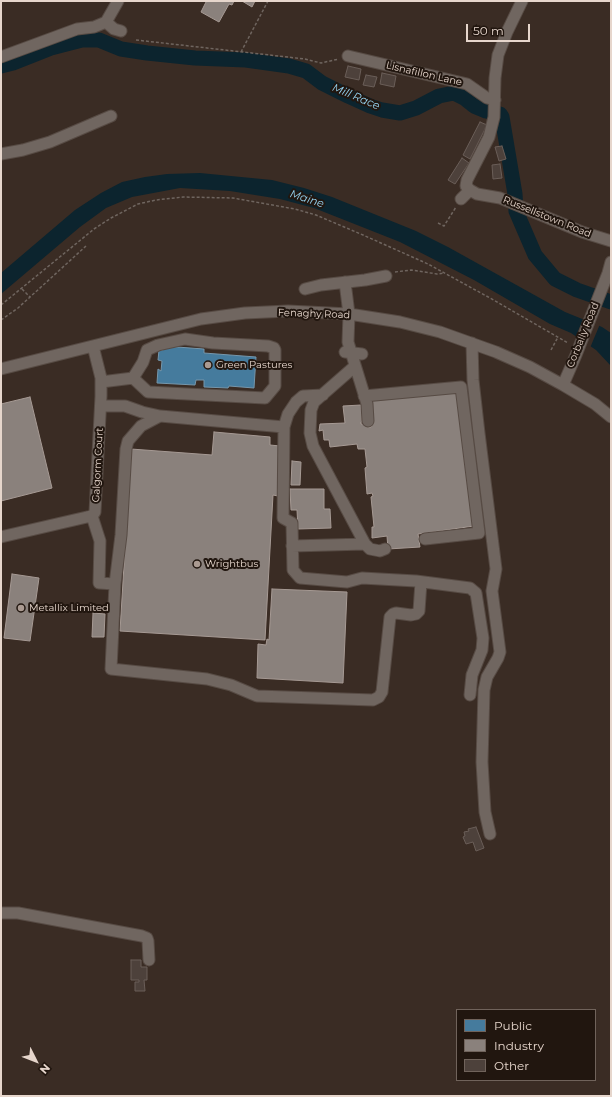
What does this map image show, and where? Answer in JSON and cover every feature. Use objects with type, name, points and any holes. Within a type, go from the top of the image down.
[{"type":"street","points":[[1,57],[77,29],[94,27],[106,22],[118,1]]},
{"type":"street","points":[[461,199],[470,190],[466,186],[467,180],[489,137],[495,108],[495,78],[498,55],[522,1]]},
{"type":"street","points":[[106,22],[121,31]]},
{"type":"street","name":"Lisnafillon Lane","points":[[348,56],[467,84],[487,98],[495,108]]},
{"type":"street","points":[[1,154],[23,150],[50,142],[111,116]]},
{"type":"street","name":"Russellstown Road","points":[[470,190],[477,194],[500,198],[582,232],[611,241]]},
{"type":"street","name":"Corbally Road","points":[[563,385],[576,355],[611,262]]},
{"type":"street","points":[[305,289],[321,285],[386,276]]},
{"type":"street","points":[[345,282],[349,314],[348,352],[364,396],[368,421]]},
{"type":"street","name":"Fenaghy Road","points":[[1,369],[201,319],[237,314],[288,311],[349,314],[400,322],[440,332],[496,352],[530,367],[563,385],[595,404],[611,418]]},
{"type":"street","points":[[101,382],[132,378],[143,362],[147,350],[158,345],[185,339],[213,343],[268,346],[274,348],[275,350],[275,386],[265,398],[148,392],[132,378]]},
{"type":"street","points":[[472,343],[479,433],[496,569],[492,591],[500,652],[487,677],[484,690],[483,774],[485,812],[490,834]]},
{"type":"street","name":"Galgorm Court","points":[[1,537],[92,516],[96,509],[101,382],[93,346]]},
{"type":"street","points":[[348,352],[362,354]]},
{"type":"street","points":[[354,367],[314,402],[311,410],[310,433],[313,446],[364,544],[370,549],[380,551],[386,549]]},
{"type":"street","points":[[364,396],[462,387],[479,532],[425,539]]},
{"type":"street","points":[[323,395],[303,396],[296,402],[288,414],[284,427],[283,518],[292,523],[293,570],[300,578],[347,582],[362,578],[421,582],[470,588],[476,593],[483,638],[482,650],[472,675],[470,695]]},
{"type":"street","points":[[101,406],[125,406],[160,416],[284,427]]},
{"type":"street","points":[[160,416],[141,426],[128,440],[126,449],[121,535],[115,584],[111,670],[207,679],[231,685],[257,696],[373,700],[379,697],[382,692],[390,617],[396,613],[411,615],[416,614],[418,610],[421,582]]},
{"type":"street","points":[[92,516],[100,541],[99,583],[115,584]]},
{"type":"street","points":[[292,546],[364,544]]},
{"type":"street","points":[[1,913],[18,913],[142,936],[147,938],[148,941],[149,960]]},
{"type":"path","points":[[241,52],[268,1]]},
{"type":"path","points":[[136,40],[305,59],[321,63],[348,56]]},
{"type":"path","points":[[1,305],[94,229],[138,204],[183,197],[233,198],[295,209],[316,215],[428,264],[568,343]]},
{"type":"path","points":[[438,223],[444,226],[461,199]]},
{"type":"path","points":[[1,320],[18,308],[86,246]]},
{"type":"path","points":[[386,276],[392,272],[402,270],[437,274],[445,273]]},
{"type":"path","points":[[22,288],[30,297]]},
{"type":"path","points":[[551,350],[558,337]]},
{"type":"water","name":"Maine","points":[[200,173],[272,180],[304,188],[332,197],[416,231],[448,247],[565,312],[602,327],[611,333],[611,366],[596,350],[571,333],[550,324],[474,280],[400,242],[314,208],[280,199],[230,191],[180,188],[132,197],[106,208],[80,227],[1,294],[1,273],[75,210],[101,193],[122,182],[145,177],[167,174]]},
{"type":"pier","points":[[584,317],[600,324],[590,348],[575,338]]},
{"type":"building: Public","name":"Green Pastures","points":[[163,346],[204,349],[204,353],[256,357],[254,388],[229,386],[228,388],[204,387],[204,380],[196,380],[195,385],[157,383],[158,369],[161,371],[162,361],[158,360],[159,350],[163,350]]},
{"type":"building: Industry","points":[[205,1],[234,1],[232,5],[229,4],[219,22],[201,12],[206,2]]},
{"type":"building: Industry","points":[[242,1],[255,1],[252,7]]},
{"type":"building: Industry","points":[[458,391],[474,526],[418,534],[420,547],[388,549],[387,536],[372,538],[372,527],[374,527],[371,497],[373,496],[372,493],[367,494],[365,449],[358,449],[357,444],[330,447],[329,440],[324,440],[323,430],[319,431],[320,424],[345,423],[343,406],[361,405],[361,424],[367,424],[368,427],[371,427],[371,400]]},
{"type":"building: Industry","points":[[30,397],[52,488],[1,501],[1,404]]},
{"type":"building: Industry","name":"Wrightbus","points":[[214,432],[270,437],[270,445],[280,446],[278,496],[273,495],[265,640],[120,631],[131,449],[212,455]]},
{"type":"building: Industry","points":[[292,461],[301,462],[300,485],[291,485]]},
{"type":"building: Industry","points":[[290,489],[324,489],[324,509],[330,509],[331,528],[298,529],[297,510],[291,510]]},
{"type":"building: Industry","name":"Metallix Limited","points":[[12,574],[39,578],[30,641],[4,638]]},
{"type":"building: Industry","points":[[272,589],[347,592],[343,683],[257,678],[258,644],[266,645],[267,639],[269,640]]},
{"type":"building: Industry","points":[[93,613],[105,614],[104,637],[92,637]]},
{"type":"building: Other","points":[[348,66],[361,69],[359,80],[345,77]]},
{"type":"building: Other","points":[[382,73],[396,76],[394,87],[380,84]]},
{"type":"building: Other","points":[[366,75],[377,77],[374,87],[363,85]]},
{"type":"building: Other","points":[[480,122],[487,125],[470,159],[463,155]]},
{"type":"building: Other","points":[[502,146],[506,159],[499,161],[495,147]]},
{"type":"building: Other","points":[[462,158],[469,163],[455,184],[448,180]]},
{"type":"building: Other","points":[[500,164],[502,178],[493,179],[492,165]]},
{"type":"building: Other","points":[[476,827],[484,848],[476,851],[473,842],[466,844],[463,837],[465,836],[464,832],[469,831],[468,829]]},
{"type":"building: Other","points":[[131,960],[141,960],[141,967],[147,967],[147,980],[144,980],[145,991],[135,991],[135,982],[139,982],[139,980],[131,980]]},
{"type":"waterway","name":"Mill Race","points":[[1,66],[13,63],[51,48],[82,40],[99,40],[121,49],[147,53],[195,58],[246,60],[289,66],[306,71],[322,83],[370,106],[400,113],[416,108],[439,96],[454,93],[464,98],[474,106],[486,111],[500,114],[502,117],[515,194],[516,211],[535,255],[555,279],[577,290],[611,302]]},
{"type":"place","name":"Green Pastures","points":[[208,365]]},
{"type":"place","name":"Wrightbus","points":[[197,564]]},
{"type":"place","name":"Metallix Limited","points":[[21,608]]}]
